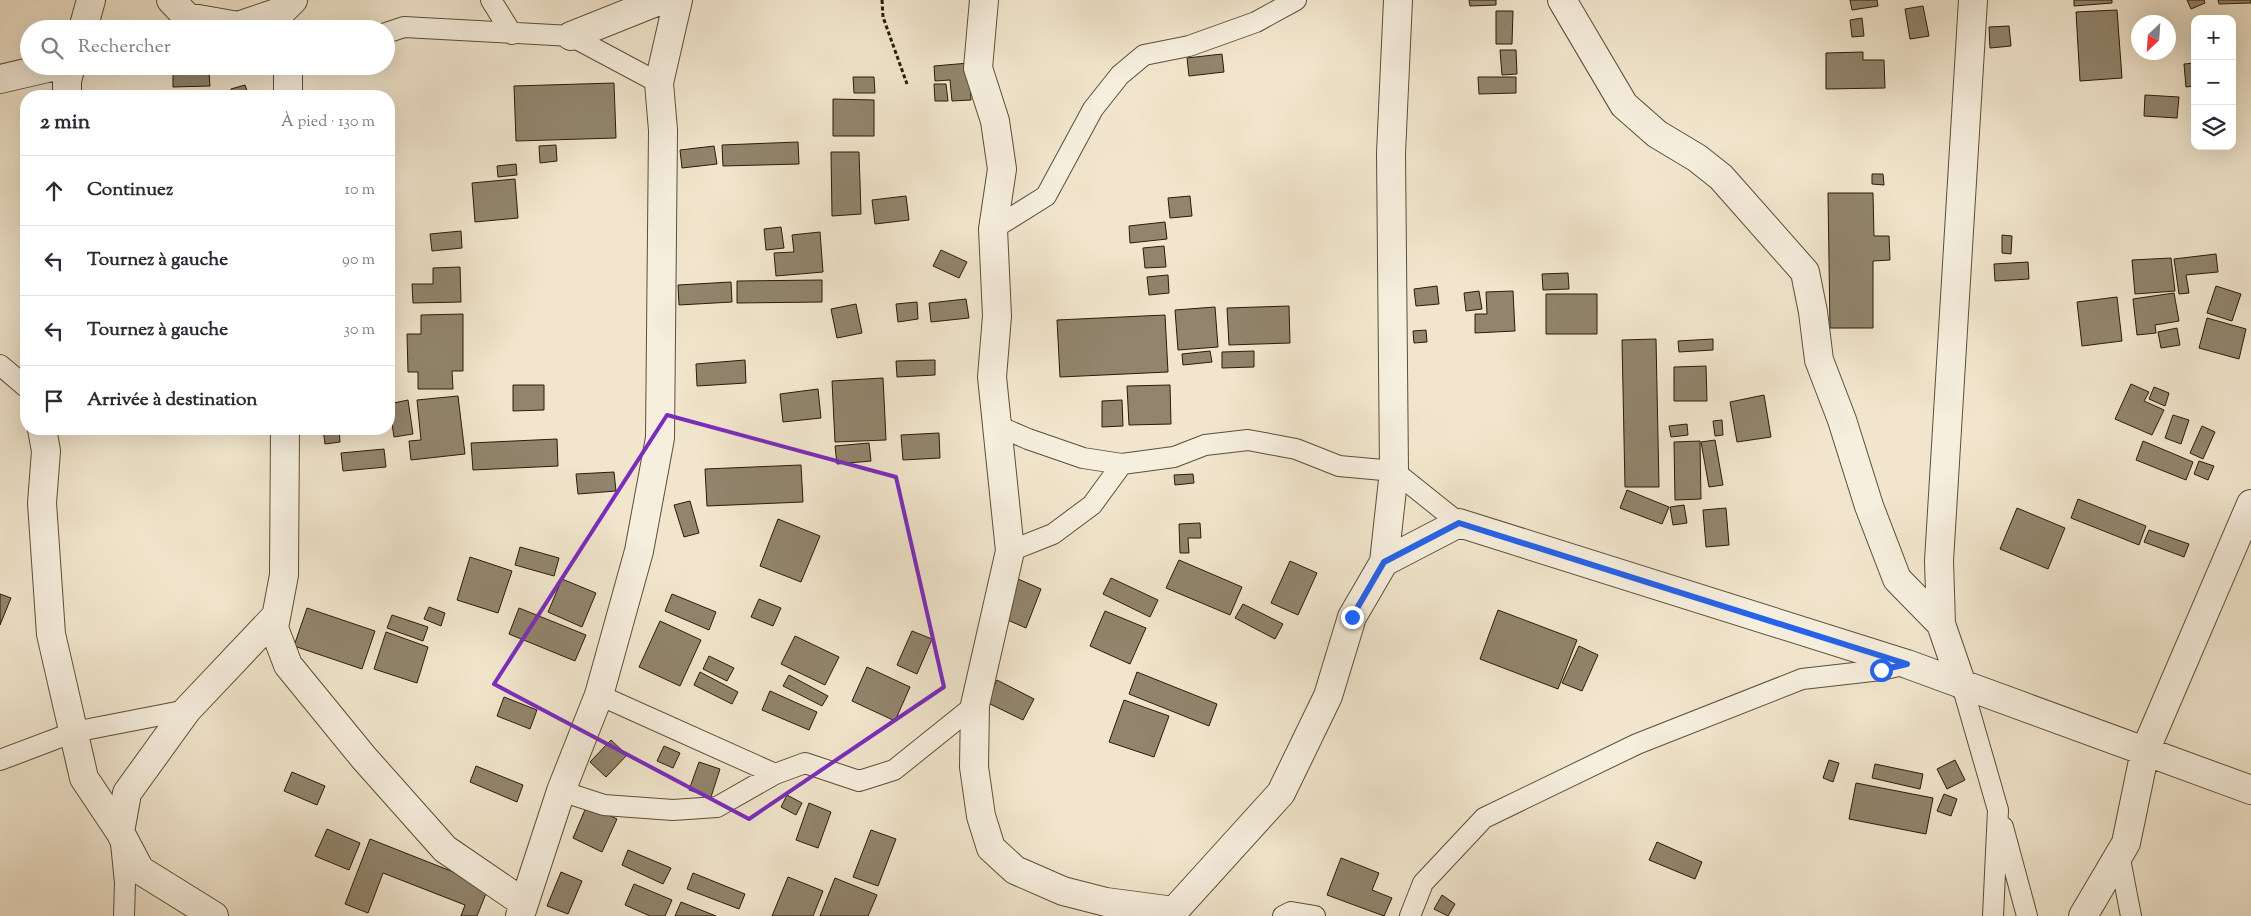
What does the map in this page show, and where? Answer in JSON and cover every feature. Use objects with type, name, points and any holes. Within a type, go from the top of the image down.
[{"type":"street","points":[[85,20],[91,0]]},
{"type":"street","points":[[171,0],[187,17],[204,20]]},
{"type":"street","points":[[571,36],[661,0]]},
{"type":"street","points":[[285,435],[284,575],[274,628],[288,665],[364,758],[445,849],[522,910],[561,791],[599,695],[639,552],[660,438],[663,130],[659,83],[678,0]]},
{"type":"street","points":[[984,0],[978,68],[995,122],[1002,169],[993,229],[997,316],[992,377],[1010,551],[974,705],[974,767],[981,816],[991,848],[1015,870],[1063,891],[1106,902],[1174,914],[1281,793],[1328,696],[1352,617],[1384,562],[1394,471],[1391,153],[1398,0]]},
{"type":"street","points":[[1562,0],[1624,105],[1657,134],[1697,158],[1721,177],[1804,272],[1813,312],[1819,360],[1842,420],[1869,506],[1897,579],[1941,624]]},
{"type":"street","points":[[1962,685],[1941,624],[1939,561],[1973,0]]},
{"type":"street","points":[[260,20],[286,13]]},
{"type":"street","points":[[0,79],[20,74]]},
{"type":"street","points":[[67,90],[69,75]]},
{"type":"street","points":[[288,75],[288,90]]},
{"type":"street","points":[[43,435],[46,451],[42,503],[51,634],[84,778],[120,832],[140,870],[214,916]]},
{"type":"street","points":[[2084,916],[2126,844],[2145,751],[2251,504]]},
{"type":"street","points":[[1384,562],[1459,523],[1907,664],[2251,790]]},
{"type":"street","points":[[120,832],[127,793],[187,710],[276,616]]},
{"type":"lane","points":[[491,0],[512,34]]},
{"type":"lane","points":[[993,229],[1046,196],[1093,109],[1120,74],[1144,55],[1188,46],[1256,22],[1296,0]]},
{"type":"lane","points":[[395,30],[404,27],[571,36],[659,83]]},
{"type":"lane","points":[[0,365],[20,382]]},
{"type":"lane","points":[[998,426],[1028,440],[1083,458],[1122,464],[1174,457],[1205,445],[1248,440],[1296,449],[1339,466],[1394,471],[1459,523]]},
{"type":"lane","points":[[1010,551],[1053,534],[1092,505],[1122,464]]},
{"type":"lane","points":[[1410,916],[1423,883],[1484,818],[1637,744],[1802,679],[1881,670],[1907,664]]},
{"type":"lane","points":[[1962,685],[2027,916]]},
{"type":"lane","points":[[599,695],[775,774]]},
{"type":"lane","points":[[561,791],[604,805],[673,810],[717,807],[775,774],[804,763],[859,781],[894,770],[974,705]]},
{"type":"lane","points":[[0,760],[74,732],[187,710]]},
{"type":"lane","points":[[1993,916],[1998,810]]},
{"type":"lane","points":[[120,832],[125,883],[124,916]]},
{"type":"lane","points":[[2119,854],[2132,916]]},
{"type":"lane","points":[[1283,916],[1292,912],[1315,916]]},
{"type":"path","points":[[882,0],[883,17],[907,84]]},
{"type":"highlighted area","points":[[667,415],[896,477],[944,687],[749,819],[494,684]]},
{"type":"building","points":[[1469,0],[1496,0],[1496,5],[1470,6]]},
{"type":"building","points":[[1850,0],[1877,0],[1878,6],[1852,10]]},
{"type":"building","points":[[2074,0],[2112,0],[2112,3],[2074,6]]},
{"type":"building","points":[[2187,0],[2204,0],[2205,3],[2191,9]]},
{"type":"building","points":[[2218,0],[2251,0],[2251,3],[2219,4]]},
{"type":"building","points":[[1923,6],[1929,36],[1910,39],[1905,9]]},
{"type":"building","points":[[2117,10],[2122,78],[2080,81],[2076,12]]},
{"type":"building","points":[[1496,11],[1513,11],[1512,44],[1496,44]]},
{"type":"building","points":[[1862,18],[1864,36],[1852,37],[1850,20]]},
{"type":"building","points":[[2009,26],[2011,46],[1990,48],[1989,27]]},
{"type":"building","points":[[1500,50],[1516,50],[1517,74],[1502,75]]},
{"type":"building","points":[[1863,52],[1863,60],[1884,60],[1885,88],[1826,89],[1826,53]]},
{"type":"building","points":[[1222,54],[1224,72],[1189,76],[1187,58]]},
{"type":"building","points":[[969,63],[971,100],[952,101],[950,80],[935,81],[934,66]]},
{"type":"building","points":[[2191,63],[2191,86],[2186,87],[2184,64]]},
{"type":"building","points":[[173,75],[209,75],[210,86],[173,87]]},
{"type":"building","points":[[853,77],[874,77],[875,93],[854,93]]},
{"type":"building","points":[[1478,77],[1516,77],[1516,93],[1479,94]]},
{"type":"building","points":[[614,83],[616,138],[516,141],[514,86]]},
{"type":"building","points":[[934,84],[946,84],[948,101],[935,101]]},
{"type":"building","points":[[245,85],[247,90],[231,90]]},
{"type":"building","points":[[2145,95],[2179,97],[2177,118],[2144,116]]},
{"type":"building","points":[[833,99],[874,100],[874,136],[833,136]]},
{"type":"building","points":[[798,142],[799,164],[723,166],[722,145]]},
{"type":"building","points":[[556,145],[557,161],[540,163],[539,146]]},
{"type":"building","points":[[714,146],[717,164],[682,168],[680,150]]},
{"type":"building","points":[[831,152],[859,152],[861,214],[832,216]]},
{"type":"building","points":[[516,164],[517,175],[498,177],[497,166]]},
{"type":"building","points":[[1872,174],[1883,174],[1884,185],[1872,184]]},
{"type":"building","points":[[515,179],[518,218],[475,222],[472,183]]},
{"type":"building","points":[[1828,193],[1873,193],[1874,236],[1889,236],[1890,260],[1873,261],[1873,328],[1830,328]]},
{"type":"building","points":[[906,196],[909,220],[875,224],[872,200]]},
{"type":"building","points":[[1190,196],[1192,216],[1170,218],[1168,198]]},
{"type":"building","points":[[1165,222],[1167,239],[1130,243],[1129,226]]},
{"type":"building","points":[[781,227],[784,248],[766,250],[764,229]]},
{"type":"building","points":[[461,231],[462,248],[432,251],[430,234]]},
{"type":"building","points":[[820,232],[823,272],[776,276],[774,253],[794,252],[792,235]]},
{"type":"building","points":[[2002,235],[2012,236],[2011,254],[2002,253]]},
{"type":"building","points":[[1164,246],[1166,267],[1145,268],[1143,248]]},
{"type":"building","points":[[941,250],[967,262],[959,278],[933,266]]},
{"type":"building","points":[[2216,254],[2218,272],[2186,275],[2189,293],[2179,294],[2174,259]]},
{"type":"building","points":[[2171,258],[2175,291],[2135,294],[2132,260]]},
{"type":"building","points":[[2028,262],[2029,279],[1995,281],[1994,264]]},
{"type":"building","points":[[460,267],[461,302],[413,303],[412,284],[433,284],[433,268]]},
{"type":"building","points":[[1568,273],[1569,289],[1543,290],[1542,274]]},
{"type":"building","points":[[1168,275],[1169,293],[1149,295],[1147,277]]},
{"type":"building","points":[[822,280],[822,302],[737,303],[737,281]]},
{"type":"building","points":[[731,282],[732,302],[679,305],[678,285]]},
{"type":"building","points":[[1437,286],[1439,304],[1416,306],[1414,289]]},
{"type":"building","points":[[2216,286],[2241,294],[2232,321],[2207,313]]},
{"type":"building","points":[[1479,291],[1482,309],[1466,311],[1464,293]]},
{"type":"building","points":[[1513,291],[1515,331],[1475,333],[1475,314],[1487,314],[1486,292]]},
{"type":"building","points":[[2174,293],[2179,321],[2155,325],[2156,333],[2137,335],[2133,299]]},
{"type":"building","points":[[1546,294],[1597,294],[1597,334],[1546,334]]},
{"type":"building","points":[[2117,297],[2122,341],[2082,346],[2077,302]]},
{"type":"building","points":[[966,299],[969,318],[931,322],[929,303]]},
{"type":"building","points":[[917,302],[918,319],[898,322],[896,304]]},
{"type":"building","points":[[856,304],[862,333],[837,338],[831,309]]},
{"type":"building","points":[[1289,306],[1290,343],[1229,345],[1227,308]]},
{"type":"building","points":[[1215,307],[1218,347],[1178,350],[1175,310]]},
{"type":"building","points":[[463,314],[463,371],[452,371],[453,389],[418,389],[418,372],[408,372],[407,334],[421,334],[421,315]]},
{"type":"building","points":[[1165,315],[1168,372],[1060,377],[1057,320]]},
{"type":"building","points":[[2207,318],[2246,329],[2239,359],[2199,348]]},
{"type":"building","points":[[2177,328],[2180,345],[2161,348],[2158,332]]},
{"type":"building","points":[[1426,330],[1427,342],[1414,343],[1413,331]]},
{"type":"building","points":[[1656,339],[1659,487],[1625,487],[1622,340]]},
{"type":"building","points":[[1713,339],[1713,350],[1679,352],[1678,341]]},
{"type":"building","points":[[1210,351],[1212,362],[1183,365],[1182,354]]},
{"type":"building","points":[[1254,351],[1254,367],[1222,368],[1222,352]]},
{"type":"building","points":[[745,360],[746,383],[697,386],[696,364]]},
{"type":"building","points":[[935,360],[935,375],[897,377],[896,361]]},
{"type":"building","points":[[1706,366],[1707,401],[1674,401],[1674,367]]},
{"type":"building","points":[[883,378],[886,440],[835,442],[832,381]]},
{"type":"building","points":[[2131,384],[2149,392],[2144,401],[2164,410],[2152,435],[2115,419]]},
{"type":"building","points":[[513,385],[544,385],[544,410],[513,411]]},
{"type":"building","points":[[1170,385],[1171,424],[1129,425],[1127,386]]},
{"type":"building","points":[[2154,387],[2169,393],[2165,406],[2149,399]]},
{"type":"building","points":[[818,389],[821,418],[783,422],[780,394]]},
{"type":"building","points":[[1764,395],[1771,437],[1737,442],[1730,402]]},
{"type":"building","points":[[458,396],[465,454],[411,460],[409,441],[421,440],[417,400]]},
{"type":"building","points":[[408,400],[413,434],[394,437],[395,403]]},
{"type":"building","points":[[1122,400],[1123,426],[1102,427],[1102,401]]},
{"type":"building","points":[[2173,415],[2189,420],[2181,444],[2165,438]]},
{"type":"building","points":[[1722,420],[1723,435],[1715,436],[1713,421]]},
{"type":"building","points":[[1687,424],[1688,435],[1671,437],[1669,426]]},
{"type":"building","points":[[2202,426],[2215,432],[2203,459],[2190,453]]},
{"type":"building","points":[[939,433],[940,458],[903,460],[901,435]]},
{"type":"building","points":[[324,435],[339,435],[340,442],[325,444]]},
{"type":"building","points":[[557,439],[558,466],[473,470],[471,443]]},
{"type":"building","points":[[1715,440],[1723,485],[1709,487],[1701,442]]},
{"type":"building","points":[[1700,441],[1701,499],[1675,500],[1674,442]]},
{"type":"building","points":[[2143,441],[2193,462],[2186,480],[2136,460]]},
{"type":"building","points":[[869,443],[871,461],[837,464],[835,446]]},
{"type":"building","points":[[384,449],[386,467],[343,471],[341,453]]},
{"type":"building","points":[[2199,461],[2214,466],[2208,480],[2194,474]]},
{"type":"building","points":[[801,465],[803,502],[707,506],[705,469]]},
{"type":"building","points":[[614,472],[616,491],[578,494],[576,474]]},
{"type":"building","points":[[1193,474],[1194,483],[1175,485],[1174,475]]},
{"type":"building","points":[[1627,490],[1669,507],[1662,524],[1620,508]]},
{"type":"building","points":[[2078,499],[2146,526],[2139,545],[2071,518]]},
{"type":"building","points":[[690,501],[699,533],[684,537],[674,505]]},
{"type":"building","points":[[1684,505],[1687,523],[1673,525],[1670,507]]},
{"type":"building","points":[[1726,508],[1729,545],[1706,547],[1703,510]]},
{"type":"building","points":[[2017,508],[2065,528],[2048,569],[2000,549]]},
{"type":"building","points":[[778,519],[820,536],[801,582],[760,566]]},
{"type":"building","points":[[1200,523],[1201,538],[1188,538],[1189,553],[1180,553],[1179,524]]},
{"type":"building","points":[[2149,530],[2189,544],[2184,557],[2144,542]]},
{"type":"building","points":[[520,547],[559,558],[554,576],[515,565]]},
{"type":"building","points":[[470,557],[512,571],[498,613],[457,600]]},
{"type":"building","points":[[1179,560],[1242,587],[1230,615],[1166,588]]},
{"type":"building","points":[[1290,561],[1317,573],[1298,615],[1271,603]]},
{"type":"building","points":[[1111,578],[1158,600],[1150,617],[1103,594]]},
{"type":"building","points":[[562,579],[596,593],[582,627],[548,612]]},
{"type":"building","points":[[1018,579],[1041,589],[1026,628],[1003,618]]},
{"type":"building","points":[[0,594],[11,598],[0,625]]},
{"type":"building","points":[[672,594],[716,612],[709,630],[665,611]]},
{"type":"building","points":[[759,599],[781,608],[773,626],[751,617]]},
{"type":"building","points":[[1243,604],[1283,624],[1275,639],[1235,618]]},
{"type":"building","points":[[429,607],[445,613],[441,626],[424,619]]},
{"type":"building","points":[[307,608],[375,631],[362,669],[294,646]]},
{"type":"building","points":[[519,608],[586,635],[575,661],[509,634]]},
{"type":"building","points":[[1498,610],[1577,640],[1558,689],[1480,659]]},
{"type":"building","points":[[1105,611],[1146,628],[1130,664],[1090,646]]},
{"type":"building","points":[[392,615],[428,627],[423,641],[387,628]]},
{"type":"building","points":[[660,621],[701,640],[680,686],[639,667]]},
{"type":"building","points":[[912,631],[932,639],[917,674],[897,665]]},
{"type":"building","points":[[386,632],[428,647],[417,683],[374,669]]},
{"type":"building","points":[[795,636],[839,657],[825,685],[781,664]]},
{"type":"building","points":[[1579,646],[1598,655],[1582,691],[1562,683]]},
{"type":"building","points":[[709,656],[734,668],[727,681],[703,669]]},
{"type":"building","points":[[867,667],[910,687],[895,721],[852,701]]},
{"type":"building","points":[[700,672],[738,692],[732,704],[694,685]]},
{"type":"building","points":[[1137,672],[1217,704],[1209,726],[1129,694]]},
{"type":"building","points":[[789,675],[828,696],[822,706],[783,686]]},
{"type":"building","points":[[997,680],[1034,699],[1023,720],[986,702]]},
{"type":"building","points":[[770,691],[817,712],[809,730],[762,710]]},
{"type":"building","points":[[504,697],[537,710],[530,729],[497,716]]},
{"type":"building","points":[[1124,700],[1169,716],[1154,757],[1109,742]]},
{"type":"building","points":[[611,740],[627,755],[606,777],[590,762]]},
{"type":"building","points":[[664,746],[680,753],[673,768],[657,761]]},
{"type":"building","points":[[1829,760],[1839,763],[1833,782],[1823,778]]},
{"type":"building","points":[[1955,760],[1965,780],[1947,789],[1937,769]]},
{"type":"building","points":[[699,762],[720,769],[711,797],[689,790]]},
{"type":"building","points":[[1875,764],[1923,774],[1920,789],[1872,778]]},
{"type":"building","points":[[476,766],[523,785],[517,802],[470,782]]},
{"type":"building","points":[[292,772],[325,786],[317,805],[284,791]]},
{"type":"building","points":[[1856,783],[1933,798],[1926,834],[1849,819]]},
{"type":"building","points":[[1944,794],[1957,799],[1951,816],[1937,811]]},
{"type":"building","points":[[787,795],[802,803],[796,815],[781,807]]},
{"type":"building","points":[[809,803],[831,812],[818,848],[796,840]]},
{"type":"building","points":[[587,805],[617,819],[602,852],[573,838]]},
{"type":"building","points":[[327,829],[360,843],[349,870],[315,856]]},
{"type":"building","points":[[871,830],[896,839],[878,886],[853,877]]},
{"type":"building","points":[[370,839],[489,886],[477,916],[461,916],[465,905],[383,873],[368,913],[345,904]]},
{"type":"building","points":[[1657,842],[1702,862],[1695,879],[1649,860]]},
{"type":"building","points":[[628,850],[671,868],[663,884],[622,865]]},
{"type":"building","points":[[1341,858],[1379,873],[1372,890],[1392,898],[1384,916],[1327,895]]},
{"type":"building","points":[[561,872],[582,881],[568,914],[547,906]]},
{"type":"building","points":[[693,873],[745,894],[739,909],[687,889]]},
{"type":"building","points":[[788,877],[823,891],[813,916],[772,916]]},
{"type":"building","points":[[835,878],[877,895],[868,916],[820,916]]},
{"type":"building","points":[[634,884],[672,900],[665,916],[650,916],[625,905]]},
{"type":"building","points":[[1442,895],[1455,904],[1448,916],[1434,909]]},
{"type":"building","points":[[681,902],[716,916],[675,916]]},
{"type":"route","points":[[1352,617],[1384,562],[1459,523],[1907,664],[1881,670]]}]
